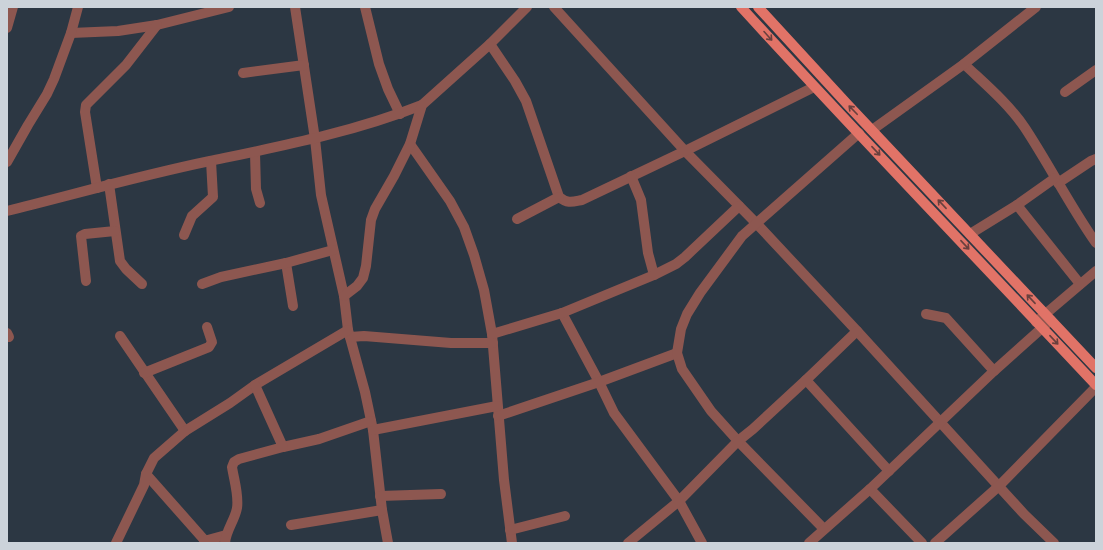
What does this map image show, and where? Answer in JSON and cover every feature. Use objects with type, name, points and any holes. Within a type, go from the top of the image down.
[{"type":"main road","points":[[741,7],[1096,386]]},
{"type":"main road","points":[[758,7],[1096,368]]},
{"type":"street","points":[[8,23],[13,7]]},
{"type":"street","points":[[7,162],[47,94],[54,79],[71,33],[78,7]]},
{"type":"street","points":[[71,33],[118,31],[157,25],[229,7]]},
{"type":"street","points":[[295,7],[315,139],[321,196],[344,296],[349,334],[372,425],[380,496],[388,543]]},
{"type":"street","points":[[365,7],[379,64],[388,89],[400,114]]},
{"type":"street","points":[[7,211],[109,184],[315,139],[400,114],[422,105],[490,44],[527,7]]},
{"type":"street","points":[[554,7],[685,151],[756,223],[1024,514],[1054,543]]},
{"type":"street","points":[[872,130],[964,64],[1035,7]]},
{"type":"street","points":[[97,188],[85,112],[86,105],[126,65],[157,25]]},
{"type":"street","points":[[490,44],[515,81],[526,101],[559,197],[565,202],[582,200],[685,151],[814,86]]},
{"type":"street","points":[[964,64],[1012,112],[1025,128],[1082,224],[1096,243]]},
{"type":"street","points":[[243,73],[304,65]]},
{"type":"street","points":[[1065,92],[1096,70]]},
{"type":"street","points":[[344,296],[357,286],[362,278],[366,266],[371,220],[375,208],[394,176],[410,144],[422,105]]},
{"type":"street","points":[[824,530],[711,411],[689,381],[682,369],[677,353],[680,329],[686,314],[742,236],[859,133]]},
{"type":"street","points":[[410,144],[450,201],[464,227],[484,290],[492,338],[512,543]]},
{"type":"street","points":[[255,153],[256,189],[260,202]]},
{"type":"street","points":[[970,234],[1090,161],[1096,159]]},
{"type":"street","points":[[184,235],[192,216],[213,197],[210,161]]},
{"type":"street","points":[[631,176],[641,200],[648,253],[654,275]]},
{"type":"street","points":[[109,184],[120,261],[126,270],[142,284]]},
{"type":"street","points":[[517,219],[559,197]]},
{"type":"street","points":[[1017,205],[1080,284]]},
{"type":"street","points":[[116,543],[144,485],[146,474],[154,458],[185,431],[230,404],[255,385],[349,334],[452,343],[492,338],[562,313],[654,275],[676,264],[739,206]]},
{"type":"street","points":[[86,282],[81,236],[86,234],[115,231]]},
{"type":"street","points":[[202,284],[221,276],[286,263],[333,250]]},
{"type":"street","points":[[286,263],[293,306]]},
{"type":"street","points":[[809,543],[889,472],[994,371],[1080,284],[1096,271]]},
{"type":"street","points":[[562,313],[614,413],[679,501],[702,543]]},
{"type":"street","points":[[926,314],[946,318],[994,371]]},
{"type":"street","points":[[144,373],[209,347],[212,342],[207,327]]},
{"type":"street","points":[[628,543],[679,501],[738,441],[753,429],[857,331]]},
{"type":"street","points":[[120,336],[185,431]]},
{"type":"street","points":[[146,474],[206,542],[225,539],[237,508],[232,467],[234,462],[239,459],[372,425],[498,411],[599,382],[677,353]]},
{"type":"street","points":[[806,380],[889,472]]},
{"type":"street","points":[[255,385],[283,447]]},
{"type":"street","points":[[935,543],[999,486],[1096,386]]},
{"type":"street","points":[[870,490],[922,543]]},
{"type":"street","points":[[380,496],[441,494]]},
{"type":"street","points":[[290,525],[382,510]]},
{"type":"street","points":[[510,530],[565,516]]}]
